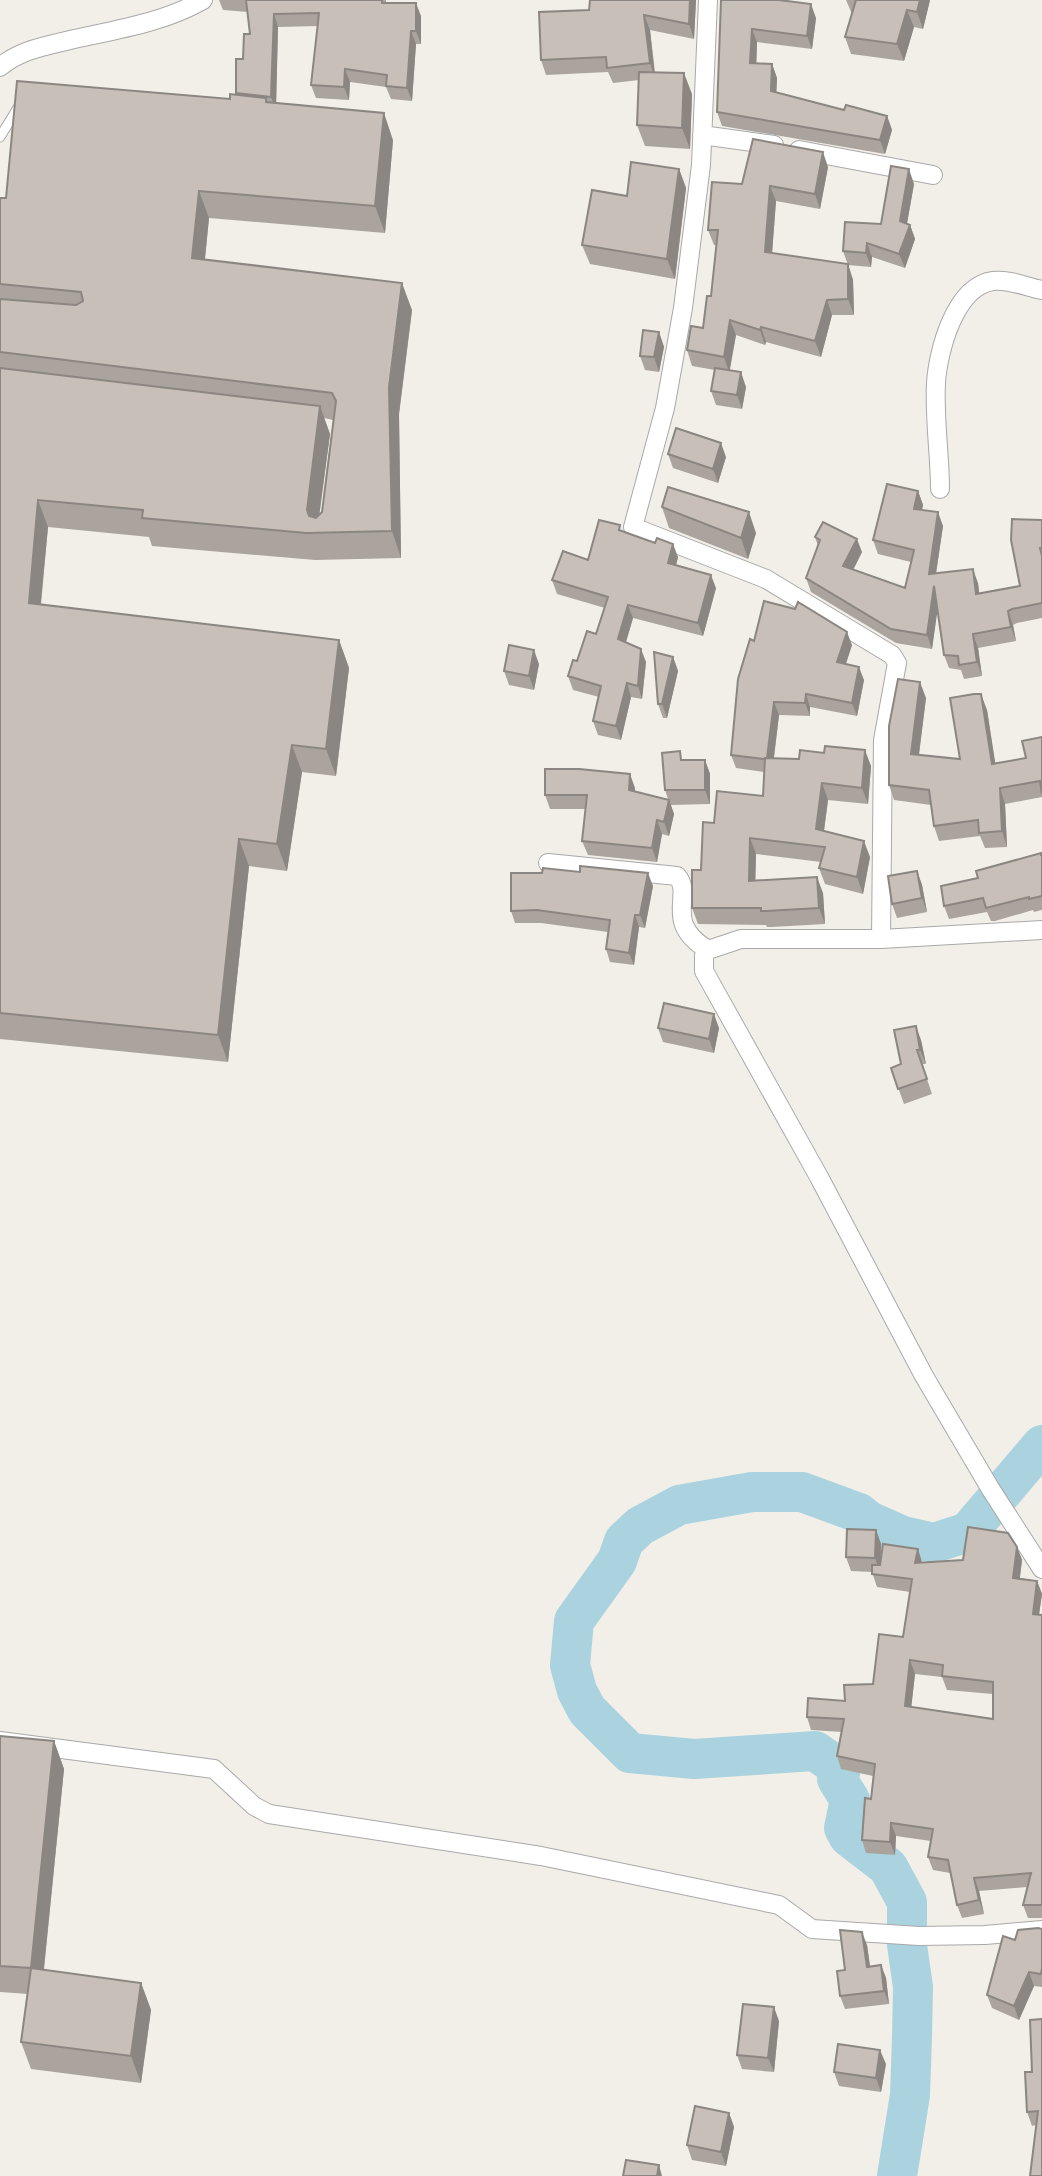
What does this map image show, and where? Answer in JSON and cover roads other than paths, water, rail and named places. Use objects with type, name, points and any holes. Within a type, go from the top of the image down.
[{"type":"street","points":[[0,67],[34,48],[179,14],[203,0]]},
{"type":"street","points":[[708,0],[701,165],[674,362],[633,527],[766,579],[892,655],[897,663],[883,740],[881,939]]},
{"type":"street","points":[[702,135],[770,144],[933,175]]},
{"type":"street","points":[[940,489],[936,380],[946,334],[957,309],[972,290],[997,280],[1042,290]]},
{"type":"street","points":[[548,863],[677,876],[682,884],[684,926],[692,940],[708,950]]},
{"type":"street","points":[[1042,930],[881,939],[741,939],[708,950],[704,955],[704,971],[819,1177],[924,1376],[1042,1569]]},
{"type":"street","points":[[0,1741],[214,1769],[254,1806],[269,1814],[541,1856],[779,1905],[812,1929],[919,1936],[1042,1930]]},
{"type":"lane","points":[[0,137],[22,102],[31,94]]},
{"type":"waterway","points":[[897,2176],[910,2095],[913,1987],[907,1945],[907,1902],[888,1867],[849,1837],[844,1828],[850,1800],[837,1779],[841,1769],[815,1751],[694,1759],[630,1753],[587,1710],[577,1691],[570,1665],[574,1621],[617,1561],[624,1541],[640,1526],[679,1505],[752,1492],[802,1492],[859,1513],[869,1521],[903,1536],[934,1543],[968,1532],[1042,1445]]}]
